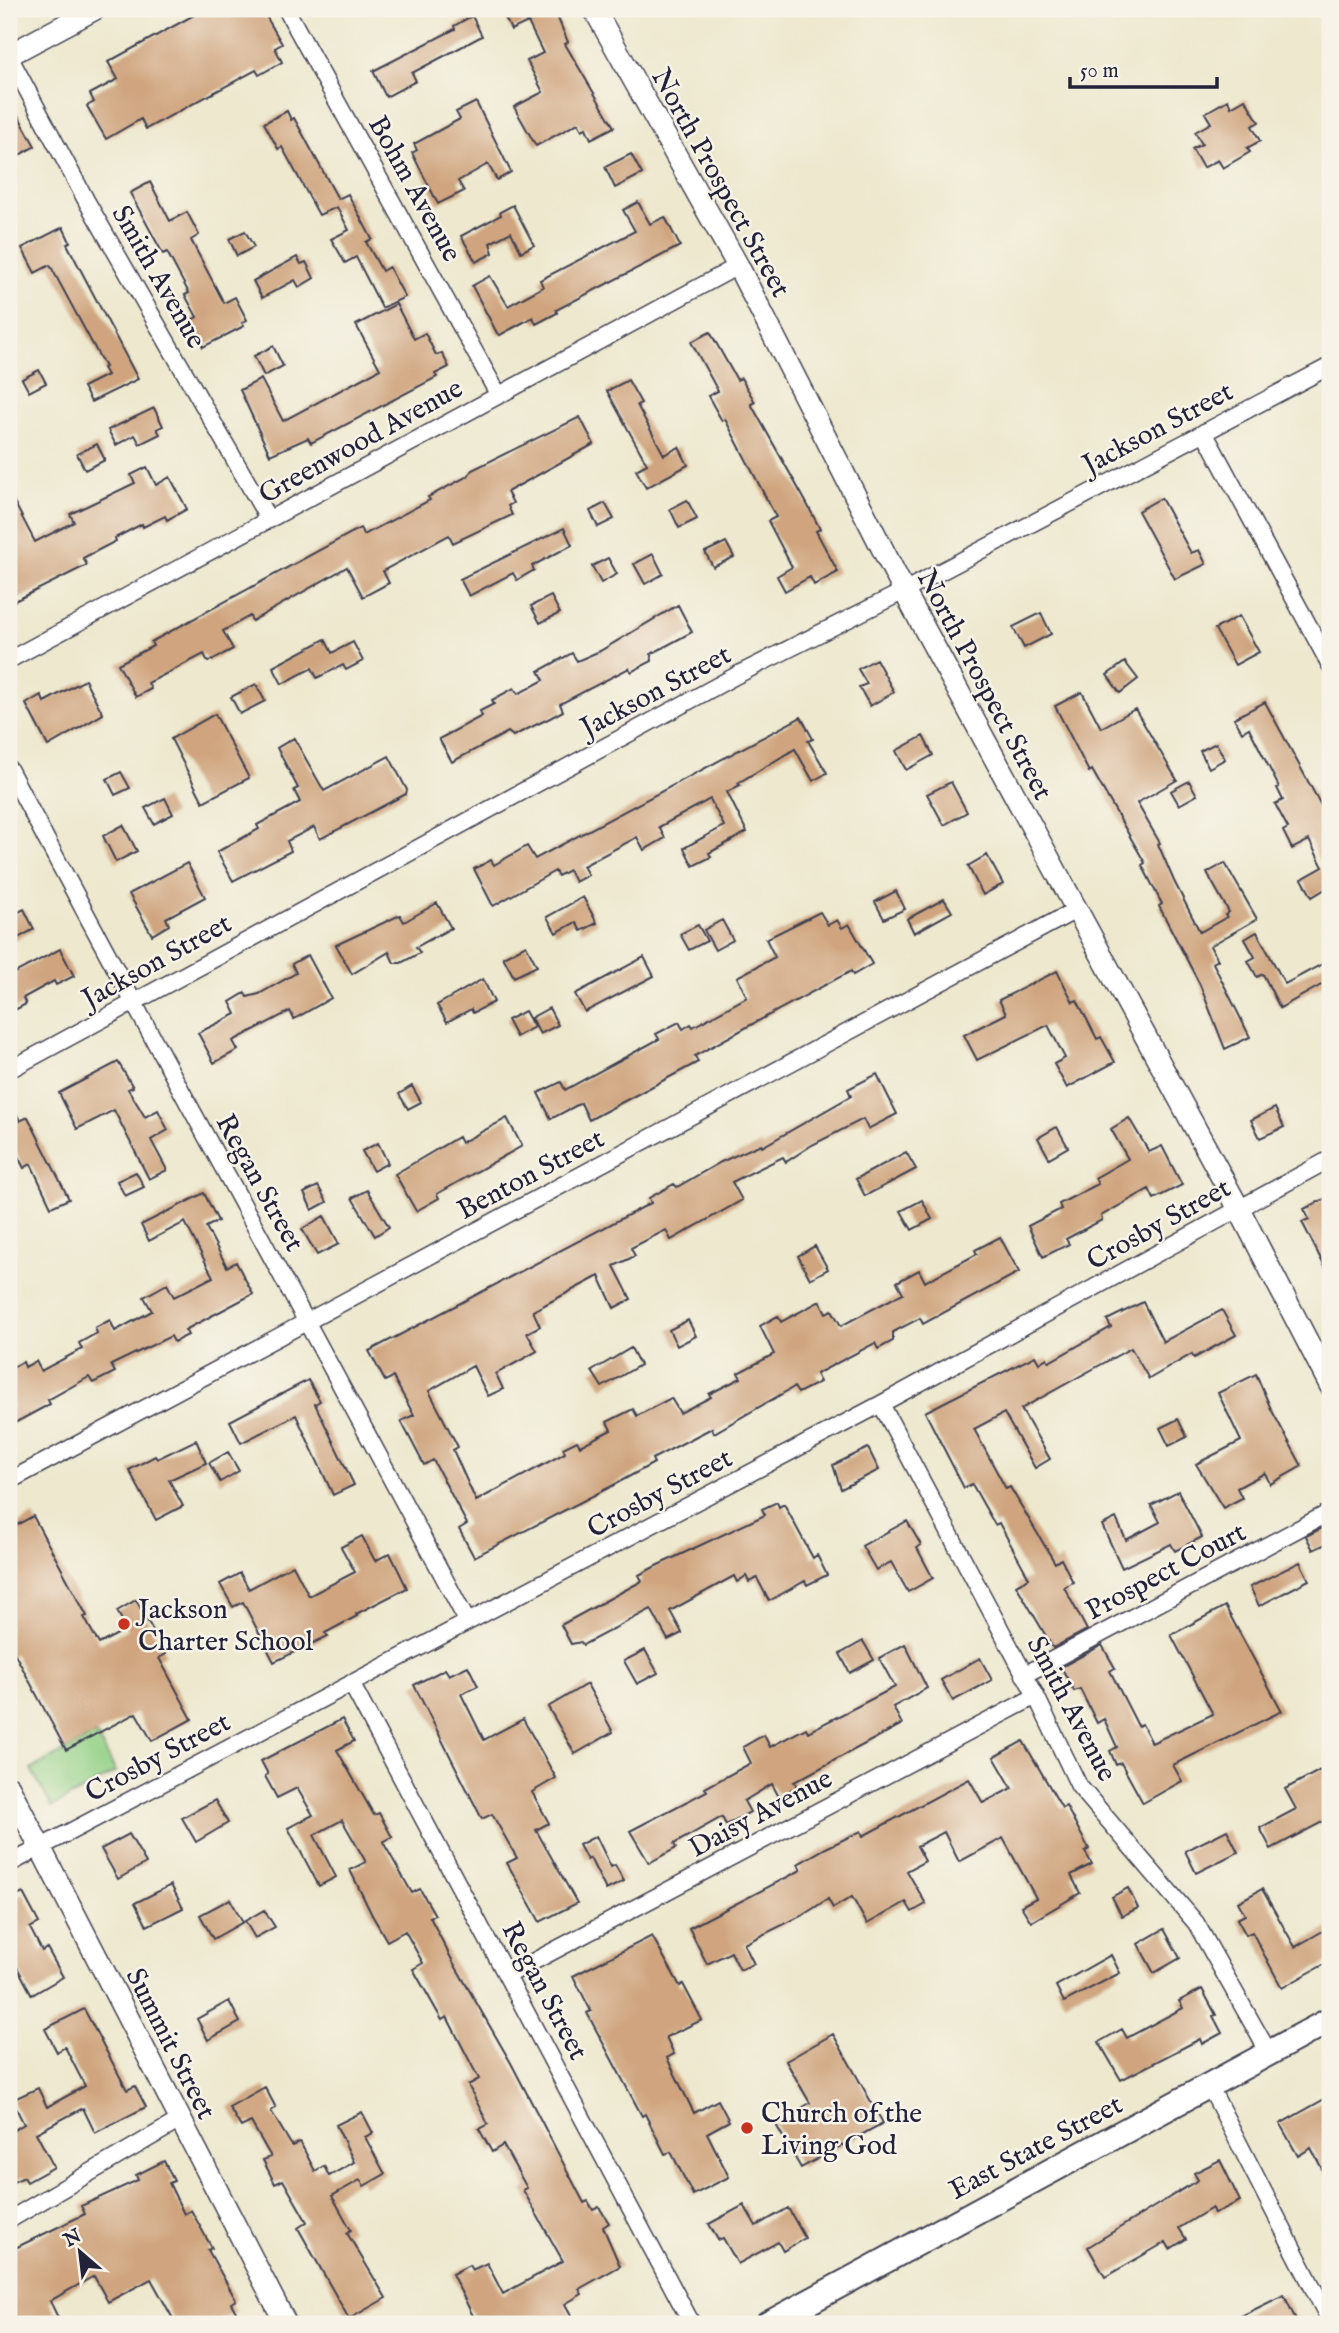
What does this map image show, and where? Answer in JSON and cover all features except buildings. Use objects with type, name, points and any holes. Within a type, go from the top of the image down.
[{"type":"main road","name":"East State Street","points":[[768,2324],[795,2318],[1330,2020]]},
{"type":"street","points":[[9,56],[95,9]]},
{"type":"street","name":"Bohm Avenue","points":[[286,9],[498,394]]},
{"type":"street","name":"North Prospect Street","points":[[594,9],[738,266],[904,591],[1239,1209],[1330,1385]]},
{"type":"street","name":"Smith Avenue","points":[[9,56],[87,202],[269,520]]},
{"type":"street","name":"Greenwood Avenue","points":[[9,660],[738,266]]},
{"type":"street","name":"Jackson Street","points":[[9,1070],[737,675],[904,591],[1330,366]]},
{"type":"street","points":[[1204,432],[1330,664]]},
{"type":"street","name":"Regan Street","points":[[9,769],[132,1002],[309,1321],[467,1620]]},
{"type":"street","name":"Benton Street","points":[[9,1481],[1076,910]]},
{"type":"street","name":"Crosby Street","points":[[9,1864],[467,1620],[881,1404],[1330,1159]]},
{"type":"street","name":"Smith Avenue","points":[[881,1404],[1035,1696],[1079,1786],[1196,1923],[1269,2053]]},
{"type":"street","name":"Prospect Court","points":[[1024,1675],[1330,1512]]},
{"type":"street","name":"Regan Street","points":[[351,1683],[692,2324]]},
{"type":"street","name":"Daisy Avenue","points":[[508,1975],[1035,1696]]},
{"type":"street","name":"Summit Street","points":[[9,1787],[286,2324]]},
{"type":"street","points":[[1209,2085],[1330,2321]]},
{"type":"street","points":[[9,2220],[180,2120]]},
{"type":"green space","points":[[96,1734],[116,1772],[52,1807],[31,1769]]},
{"type":"place","name":"Jackson Charter School","points":[[124,1624]]},
{"type":"place","name":"Church of the Living God","points":[[747,2128]]}]
